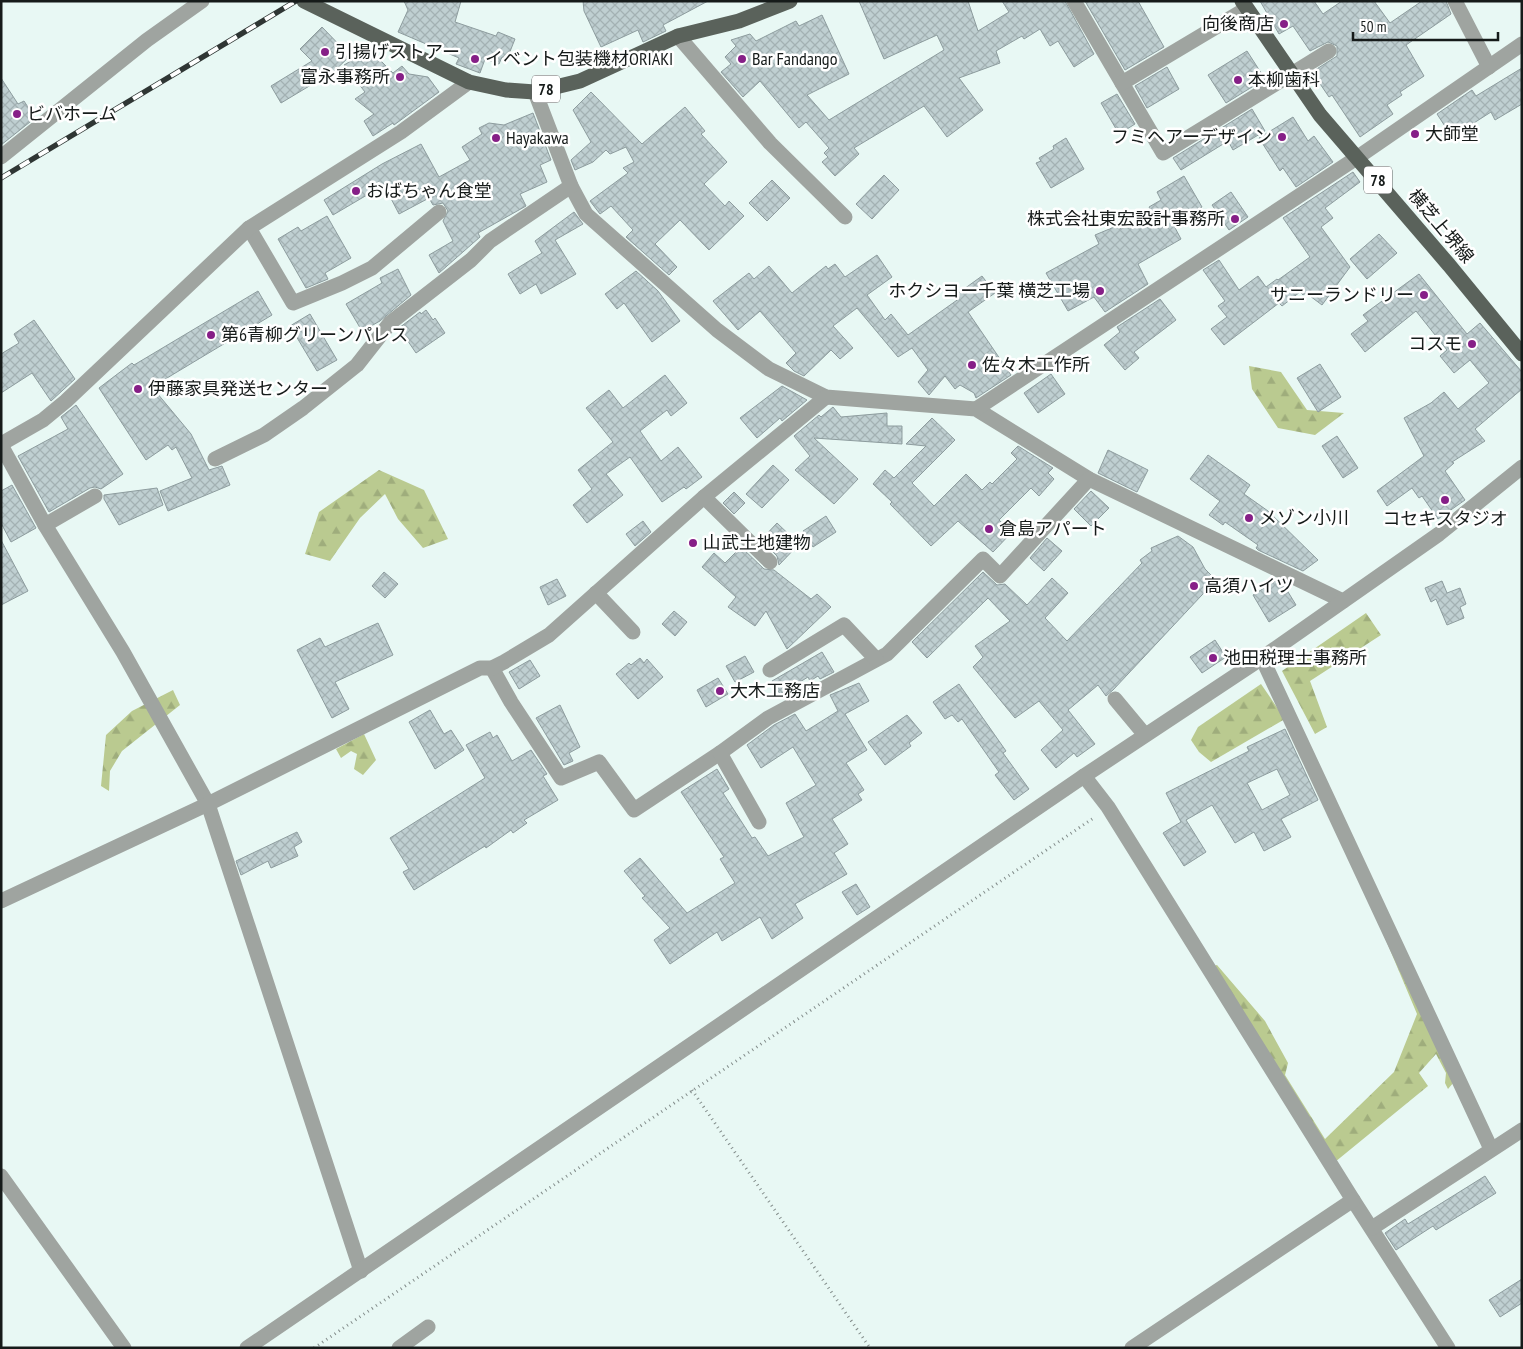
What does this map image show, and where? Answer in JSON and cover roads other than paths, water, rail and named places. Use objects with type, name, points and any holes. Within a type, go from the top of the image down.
[{"type":"main road","name":"78","points":[[304,1],[469,82],[506,90],[535,92],[580,81],[678,36],[739,21],[785,2]]},
{"type":"main road","name":"横芝上堺線","points":[[1244,5],[1320,115],[1358,157],[1522,354]]},
{"type":"street","points":[[1,157],[147,40],[202,1]]},
{"type":"street","points":[[1074,1],[1163,153],[1329,51]]},
{"type":"street","points":[[1455,1],[1489,68]]},
{"type":"street","points":[[1122,83],[1244,5]]},
{"type":"street","points":[[678,36],[770,143],[845,218]]},
{"type":"street","points":[[976,410],[1358,157],[1522,44]]},
{"type":"street","points":[[361,1271],[208,804],[123,652],[46,525],[1,445],[43,420],[66,401],[249,228],[401,132],[469,82]]},
{"type":"street","points":[[535,92],[572,186],[586,214],[717,330],[769,369],[826,397],[976,410],[1089,479],[1343,601]]},
{"type":"street","points":[[215,459],[264,436],[303,408],[357,366],[390,323],[471,260],[490,241],[572,186]]},
{"type":"street","points":[[249,228],[293,303],[342,283],[372,268],[439,212]]},
{"type":"street","points":[[1,901],[208,804],[480,668],[492,668],[549,635],[704,497],[826,397]]},
{"type":"street","points":[[247,1348],[1084,776],[1262,658],[1439,534],[1522,467]]},
{"type":"street","points":[[492,668],[511,702],[561,778],[599,762],[634,810],[720,753],[768,718],[887,654],[983,560],[1000,576],[1089,479]]},
{"type":"street","points":[[46,525],[95,496]]},
{"type":"street","points":[[704,497],[770,562]]},
{"type":"street","points":[[596,593],[632,632]]},
{"type":"street","points":[[770,670],[844,625],[876,659]]},
{"type":"street","points":[[1262,658],[1491,1149]]},
{"type":"street","points":[[1115,699],[1145,735]]},
{"type":"street","points":[[720,753],[759,822]]},
{"type":"street","points":[[1084,776],[1108,807],[1353,1200],[1448,1348]]},
{"type":"street","points":[[1372,1228],[1522,1130]]},
{"type":"street","points":[[1,1176],[124,1348]]},
{"type":"street","points":[[1132,1348],[1353,1200]]},
{"type":"street","points":[[399,1348],[428,1327]]},
{"type":"railway","points":[[1,178],[296,1]]},
{"type":"place","name":"向後商店","points":[[1284,24]]},
{"type":"place","name":"引揚げストアー","points":[[325,52]]},
{"type":"place","name":"イベント包装機材ORIAKI","points":[[475,59]]},
{"type":"place","name":"Bar Fandango","points":[[742,59]]},
{"type":"place","name":"富永事務所","points":[[400,77]]},
{"type":"place","name":"本柳歯科","points":[[1238,80]]},
{"type":"place","name":"ビバホーム","points":[[17,114]]},
{"type":"place","name":"大師堂","points":[[1415,134]]},
{"type":"place","name":"フミヘアーデザイン","points":[[1282,137]]},
{"type":"place","name":"Hayakawa","points":[[496,138]]},
{"type":"place","name":"おばちゃん食堂","points":[[356,191]]},
{"type":"place","name":"株式会社東宏設計事務所","points":[[1235,219]]},
{"type":"place","name":"ホクシヨー千葉 横芝工場","points":[[1100,291]]},
{"type":"place","name":"サニーランドリー","points":[[1424,295]]},
{"type":"place","name":"第6青柳グリーンパレス","points":[[211,335]]},
{"type":"place","name":"コスモ","points":[[1472,344]]},
{"type":"place","name":"佐々木工作所","points":[[972,365]]},
{"type":"place","name":"伊藤家具発送センター","points":[[138,389]]},
{"type":"place","name":"コセキスタジオ","points":[[1445,500]]},
{"type":"place","name":"メゾン小川","points":[[1249,518]]},
{"type":"place","name":"倉島アパート","points":[[989,529]]},
{"type":"place","name":"山武土地建物","points":[[693,543]]},
{"type":"place","name":"高須ハイツ","points":[[1194,586]]},
{"type":"place","name":"池田税理士事務所","points":[[1213,658]]},
{"type":"place","name":"大木工務店","points":[[720,691]]}]
